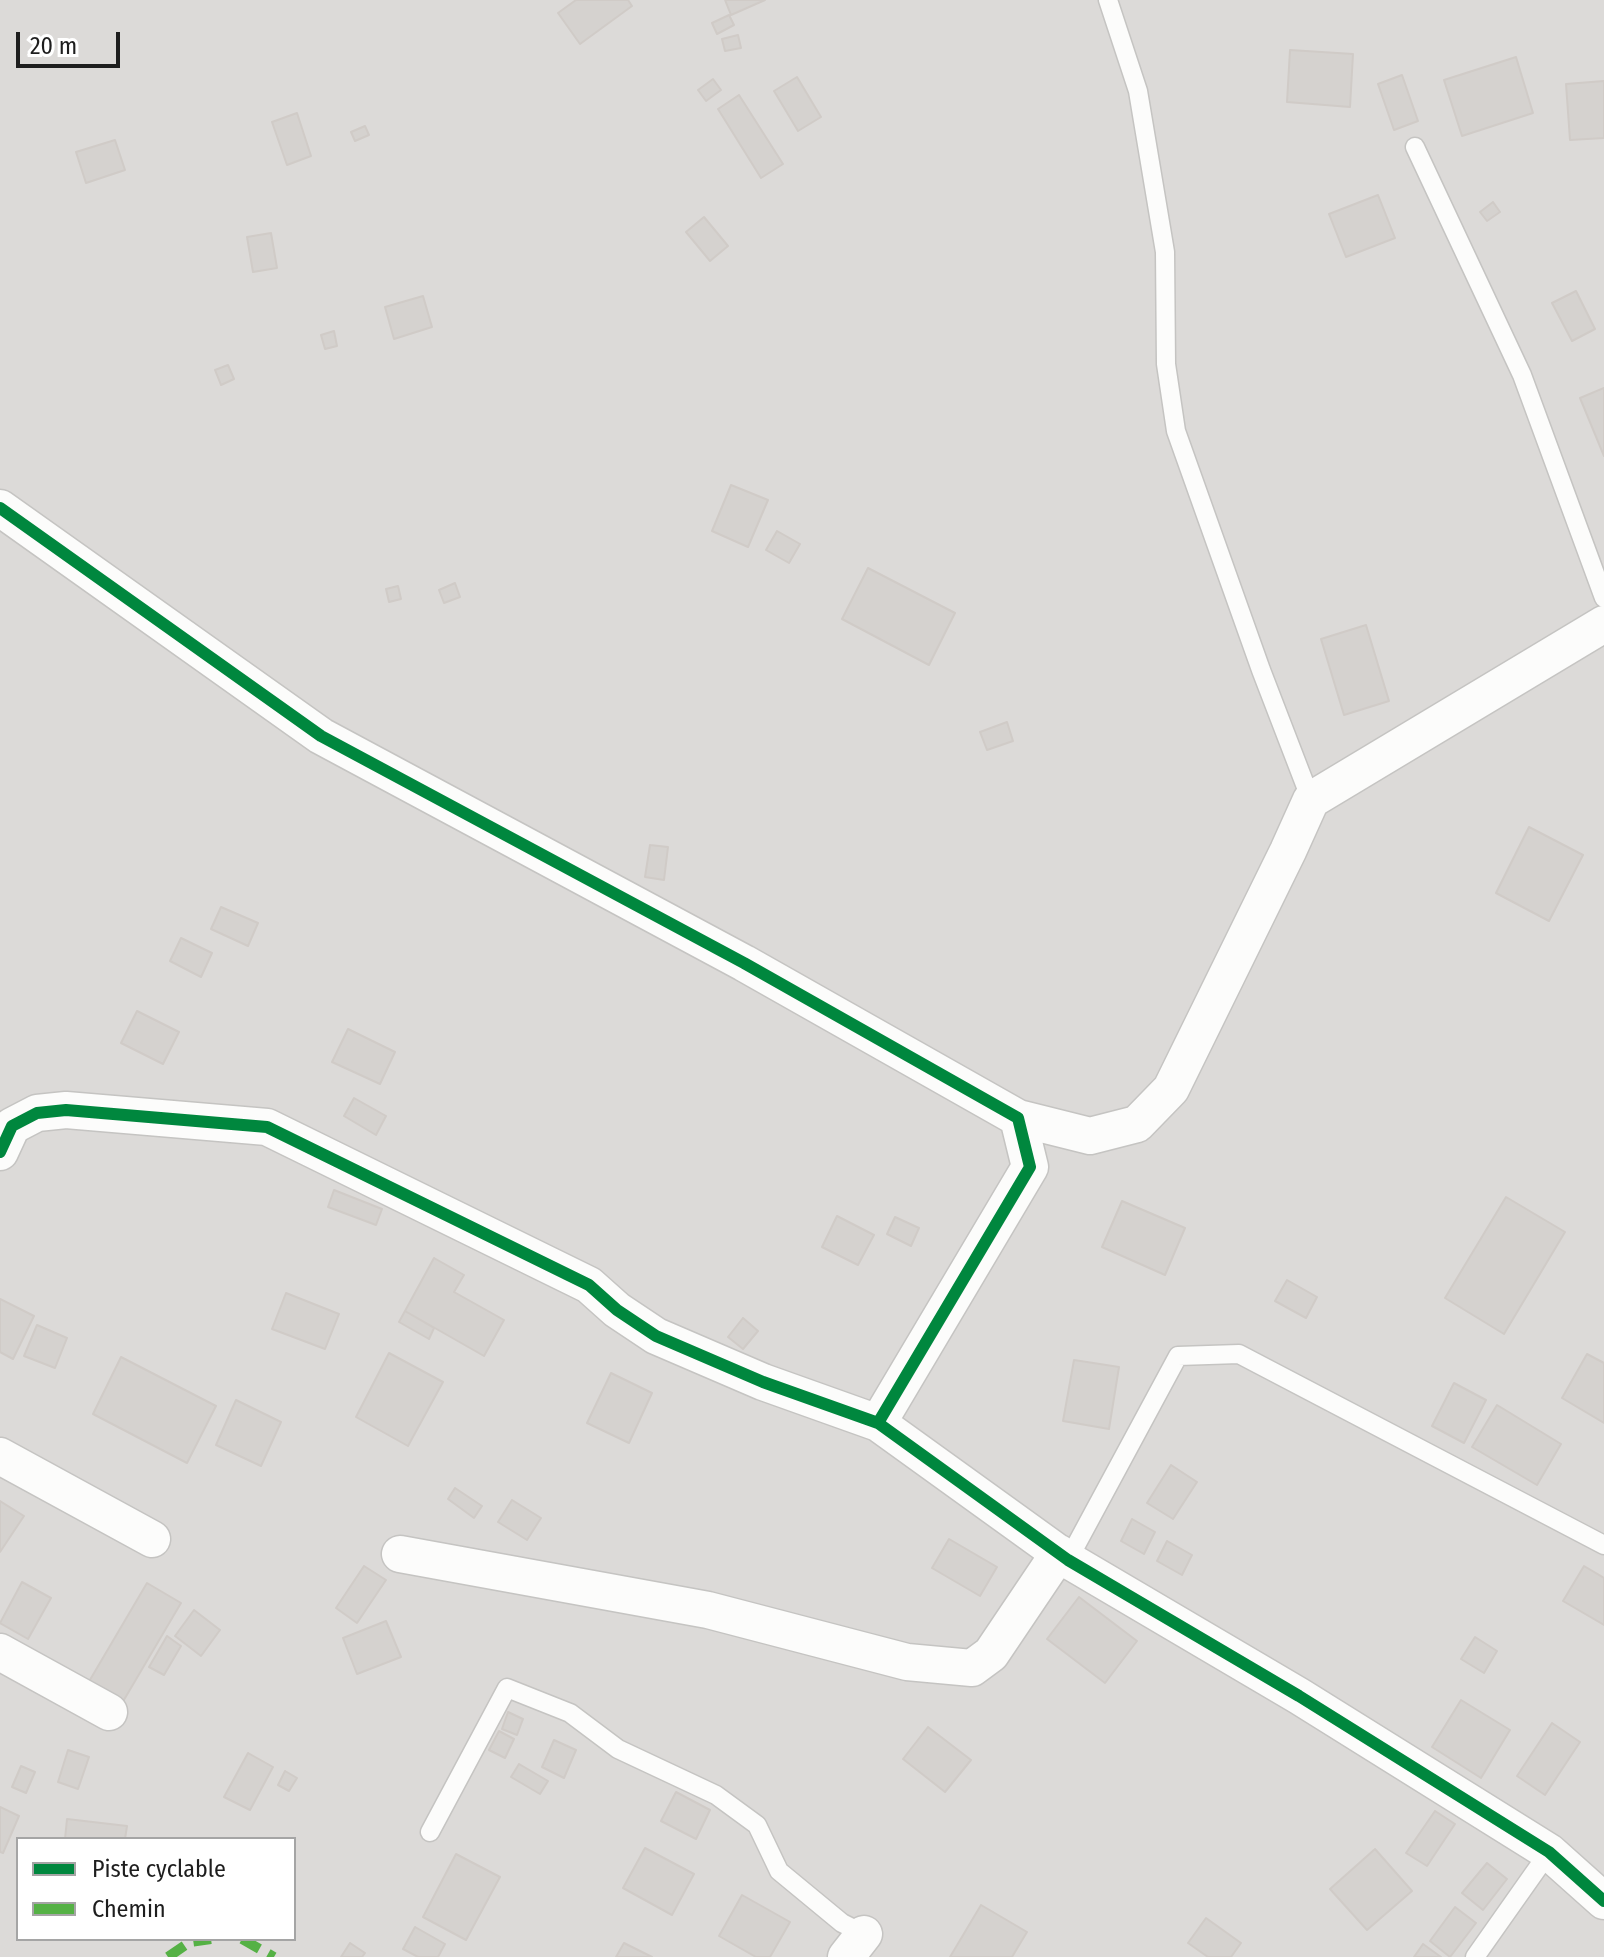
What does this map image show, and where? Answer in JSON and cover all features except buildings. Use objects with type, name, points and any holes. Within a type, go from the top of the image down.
[{"type":"street","points":[[0,508],[321,736],[744,963],[1018,1118],[1090,1136],[1137,1124],[1171,1089],[1311,800],[1604,624]]},
{"type":"street","points":[[0,1152],[12,1126],[37,1113],[51,1111],[267,1127],[589,1285],[617,1310],[656,1336],[763,1382],[878,1423],[1063,1557],[1299,1696],[1549,1852],[1604,1901]]},
{"type":"street","points":[[878,1423],[1030,1167],[1018,1118]]},
{"type":"street","points":[[0,1456],[152,1539]]},
{"type":"street","points":[[400,1554],[708,1610],[907,1662],[972,1668],[991,1654],[1063,1557]]},
{"type":"street","points":[[0,1652],[109,1712]]},
{"type":"lane","points":[[1108,0],[1138,91],[1165,252],[1166,364],[1176,431],[1311,800]]},
{"type":"lane","points":[[1415,147],[1522,375],[1604,598]]},
{"type":"lane","points":[[1063,1557],[1178,1356],[1239,1354],[1604,1545]]},
{"type":"lane","points":[[430,1832],[507,1688],[570,1713],[618,1749],[716,1795],[757,1825],[779,1871],[842,1923],[855,1945]]},
{"type":"lane","points":[[1475,1957],[1549,1852]]},
{"type":"shaded area","points":[[0,0],[1604,0],[1604,1957],[0,1957]]},
{"type":"marked path","points":[[168,1957],[190,1942],[197,1941]]},
{"type":"marked path","points":[[246,1941],[274,1957]]},
{"type":"cycle path","points":[[0,508],[321,736],[744,963],[1018,1118],[1030,1167],[878,1423],[1068,1560],[1299,1696],[1549,1852],[1604,1901]]},
{"type":"cycle path","points":[[0,1152],[12,1126],[37,1113],[66,1110],[267,1127],[589,1285],[617,1310],[656,1336],[763,1382],[878,1423]]}]
